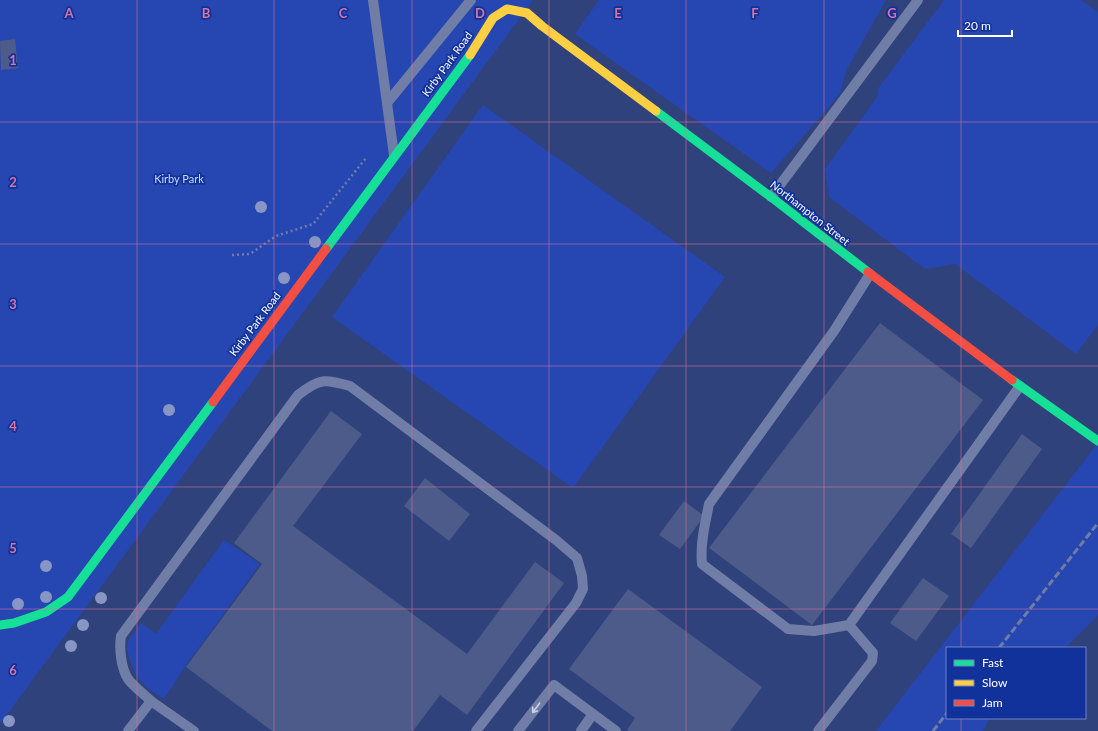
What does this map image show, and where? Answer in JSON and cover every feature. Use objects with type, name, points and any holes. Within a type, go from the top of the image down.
[{"type":"street","name":"Northampton Street","points":[[510,4],[527,12],[542,26],[771,197],[870,274],[1020,386],[1098,441]]},
{"type":"street","name":"Kirby Park Road","points":[[0,625],[14,623],[46,612],[68,597],[473,51],[493,18],[510,4]]},
{"type":"lane","points":[[373,0],[394,156]]},
{"type":"lane","points":[[387,103],[470,0]]},
{"type":"lane","points":[[771,197],[918,0]]},
{"type":"lane","points":[[870,274],[834,331],[709,504],[703,534],[701,555],[702,564],[788,629],[814,631],[849,625],[1020,386]]},
{"type":"lane","points":[[194,731],[152,701],[128,679],[122,663],[119,647],[121,636],[298,395],[312,384],[329,381],[350,386],[556,540],[577,558],[582,576],[582,589],[576,603],[476,731]]},
{"type":"lane","points":[[818,731],[872,661],[873,653],[849,625]]},
{"type":"lane","points":[[518,731],[554,684],[616,731]]},
{"type":"lane","points":[[128,731],[152,701]]},
{"type":"lane","points":[[581,731],[593,714]]},
{"type":"path","points":[[232,255],[250,254],[276,236],[313,224],[368,156]]},
{"type":"green space","name":"Kirby Park","points":[[0,0],[533,0],[0,724]]},
{"type":"green space","points":[[599,0],[886,0],[846,71],[840,94],[771,173],[575,34]]},
{"type":"green space","points":[[944,0],[1081,0],[1098,12],[1098,325],[1076,354],[955,264],[925,269],[829,197],[825,169],[878,96],[877,90]]},
{"type":"green space","points":[[483,105],[725,277],[573,488],[332,317]]},
{"type":"green space","points":[[1098,443],[1098,615],[1066,647],[946,647],[946,719],[989,719],[983,731],[876,731]]},
{"type":"green space","points":[[224,540],[260,564],[185,667],[164,699],[142,683],[135,673],[127,650],[128,641],[141,623],[156,634]]},
{"type":"building","points":[[15,39],[18,68],[1,70],[0,41]]},
{"type":"building","points":[[880,323],[983,400],[812,625],[709,548]]},
{"type":"building","points":[[331,411],[362,434],[293,526],[467,654],[535,562],[564,583],[467,715],[440,695],[413,731],[272,731],[186,667],[262,564],[234,543]]},
{"type":"building","points":[[1022,434],[1042,449],[971,548],[951,534]]},
{"type":"building","points":[[425,478],[470,514],[449,541],[404,506]]},
{"type":"building","points":[[684,501],[704,516],[680,549],[659,535]]},
{"type":"building","points":[[923,578],[949,596],[916,641],[890,623]]},
{"type":"building","points":[[628,589],[762,687],[730,731],[629,731],[627,730],[635,718],[569,669]]},
{"type":"railway","points":[[1000,647],[1098,523]]},
{"type":"railway","points":[[933,731],[946,714]]},
{"type":"traffic: fast","points":[[326,249],[470,55]]},
{"type":"traffic: fast","points":[[656,111],[868,272]]},
{"type":"traffic: fast","points":[[1012,380],[1098,441]]},
{"type":"traffic: fast","points":[[0,625],[14,623],[46,612],[68,597],[213,402]]},
{"type":"traffic: slow","points":[[470,55],[493,18],[507,9],[527,13],[542,26],[656,111]]},
{"type":"traffic: jam","points":[[213,402],[326,249]]},
{"type":"traffic: jam","points":[[868,272],[1012,380]]}]
